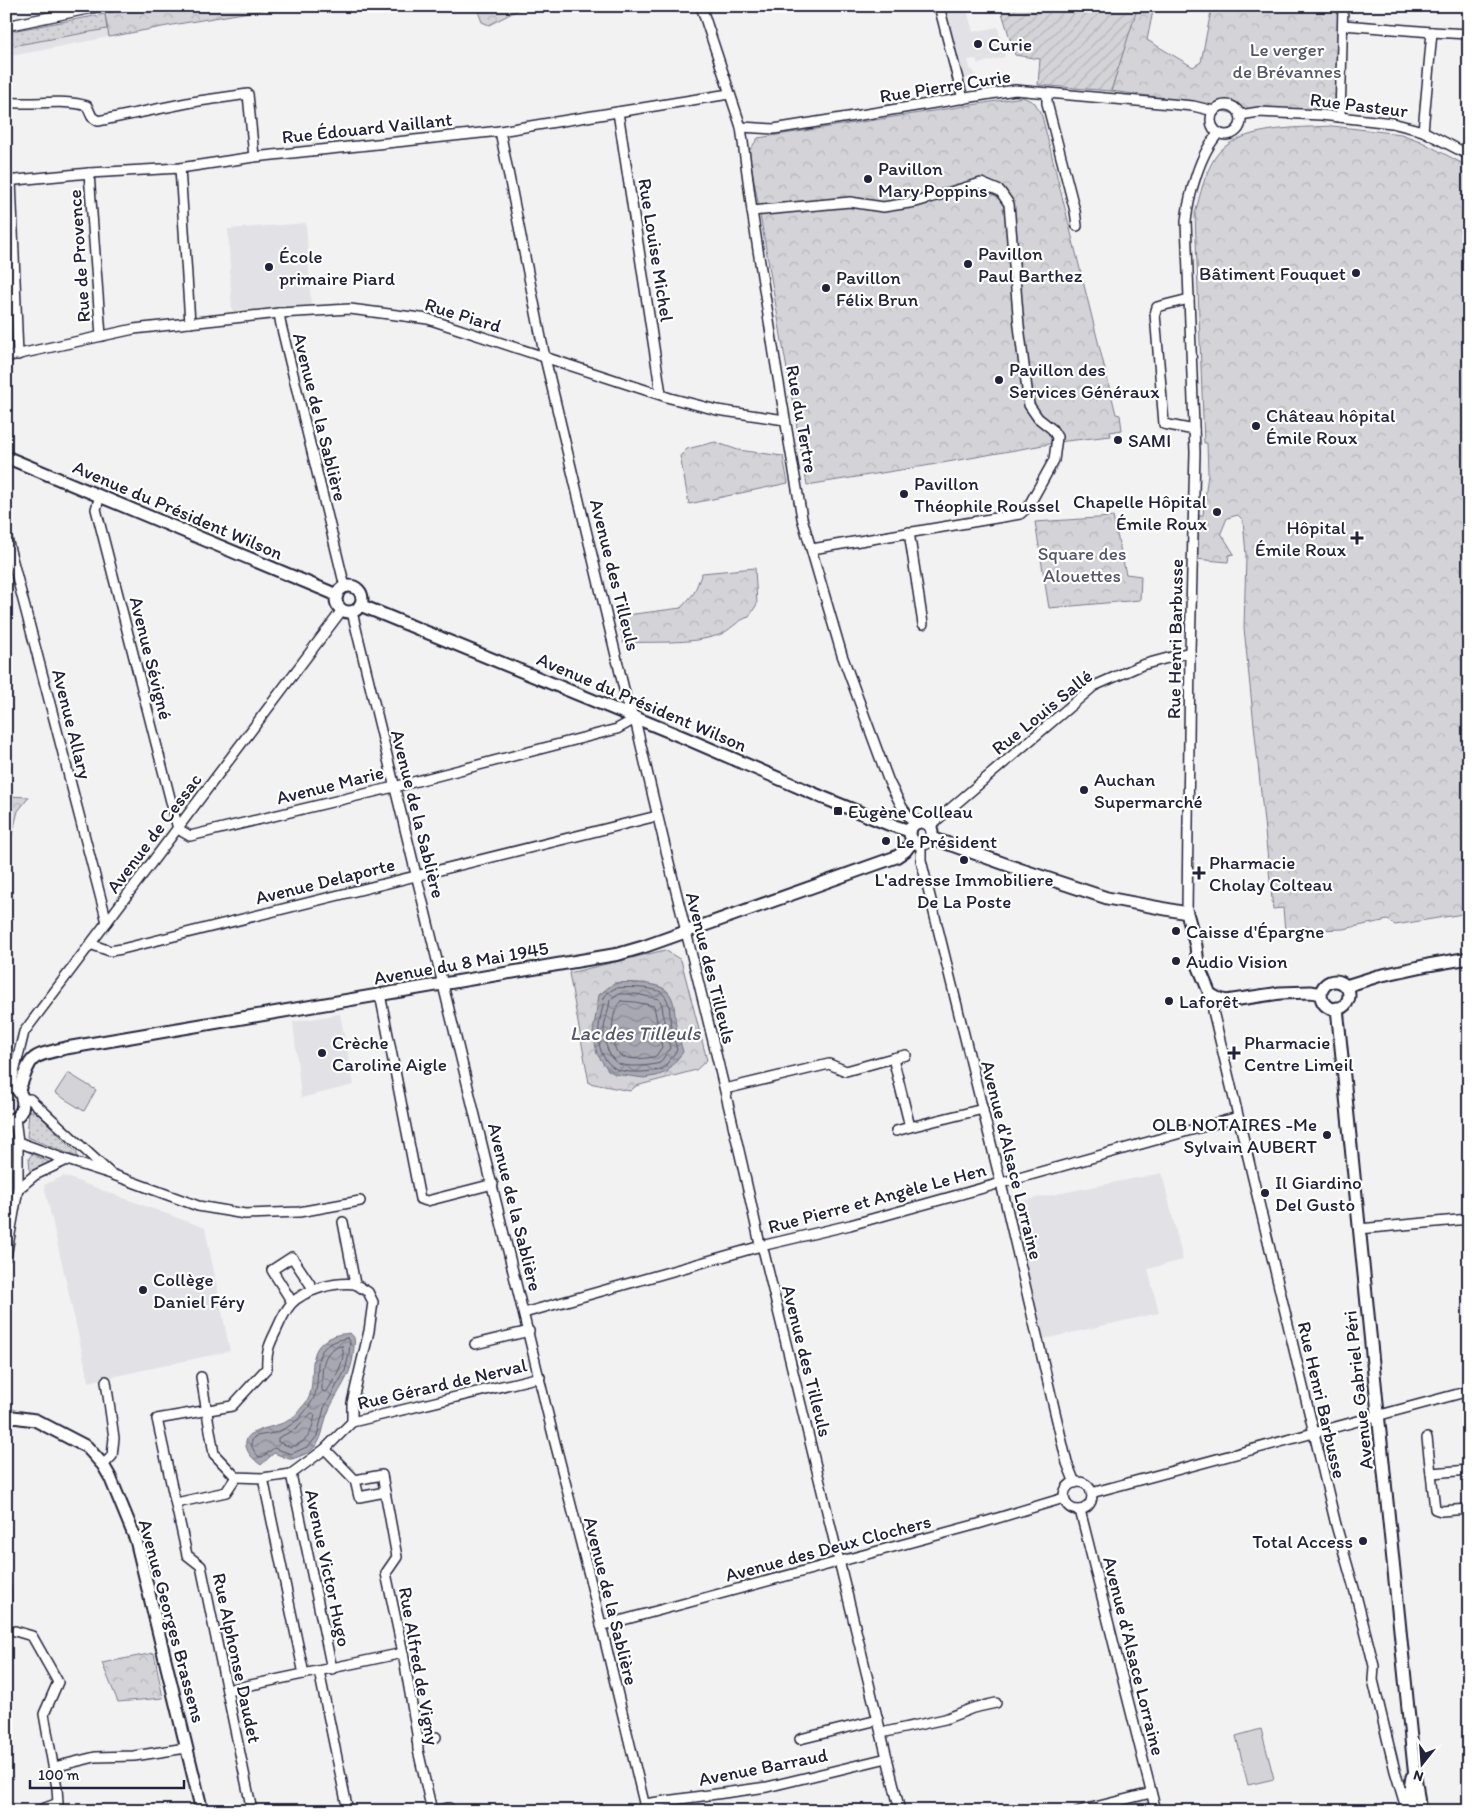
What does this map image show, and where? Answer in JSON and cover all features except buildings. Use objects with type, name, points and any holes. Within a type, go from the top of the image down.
[{"type":"street","points":[[6,26],[102,6]]},
{"type":"street","name":"Rue du Tertre","points":[[701,6],[741,127],[752,211],[802,518],[842,655],[889,782],[915,835]]},
{"type":"street","points":[[939,6],[963,99]]},
{"type":"street","points":[[1340,117],[1343,6]]},
{"type":"street","points":[[1343,25],[1469,34]]},
{"type":"street","points":[[1423,131],[1432,32]]},
{"type":"street","name":"Rue Pierre Curie","points":[[741,127],[774,129],[1015,90],[1193,106],[1214,111]]},
{"type":"street","points":[[1047,93],[1047,103],[1075,211],[1077,226]]},
{"type":"street","points":[[6,102],[23,104],[77,103],[87,106],[92,117],[98,121],[192,102],[248,94],[254,157]]},
{"type":"street","name":"Rue Édouard Vaillant","points":[[9,180],[180,168],[254,157],[500,131],[729,94]]},
{"type":"street","points":[[1221,106],[1234,107],[1240,115],[1240,124],[1229,134],[1219,133],[1212,126],[1211,116],[1221,106]]},
{"type":"street","name":"Rue Louise Michel","points":[[618,112],[661,394]]},
{"type":"street","name":"Rue Pasteur","points":[[1240,115],[1259,112],[1392,122],[1423,131],[1469,155]]},
{"type":"street","name":"Avenue des Tilleuls","points":[[500,131],[545,358],[628,706],[635,719],[656,816],[725,1089],[758,1240],[762,1246],[900,1811]]},
{"type":"street","name":"Rue Henri Barbusse","points":[[1187,914],[1194,430],[1186,222],[1188,200],[1210,141],[1219,133]]},
{"type":"street","points":[[180,168],[190,323]]},
{"type":"street","name":"Rue de Provence","points":[[89,173],[101,336]]},
{"type":"street","points":[[9,180],[10,256],[18,355]]},
{"type":"street","points":[[752,211],[850,202],[883,207],[916,202],[981,183],[1000,191],[1009,204],[1019,323],[1029,405],[1038,418],[1052,429],[1057,437],[1054,460],[1028,507],[1020,514],[812,549]]},
{"type":"street","points":[[1189,299],[1157,307],[1155,314],[1164,424],[1194,430]]},
{"type":"street","name":"Rue Piard","points":[[6,357],[134,329],[280,313],[350,309],[428,319],[661,394],[718,410],[785,420]]},
{"type":"street","name":"Avenue de la Sablière","points":[[280,313],[281,325],[341,591]]},
{"type":"street","name":"Avenue du Président Wilson","points":[[6,457],[341,591]]},
{"type":"street","name":"Avenue Sévigné","points":[[100,496],[96,509],[178,829]]},
{"type":"street","points":[[910,532],[922,624]]},
{"type":"street","name":"Avenue Allary","points":[[6,535],[107,922]]},
{"type":"street","points":[[353,588],[360,593],[351,609],[336,603],[341,591],[353,588]]},
{"type":"street","name":"Avenue de la Sablière","points":[[351,609],[645,1807]]},
{"type":"street","name":"Avenue du Président Wilson","points":[[351,609],[635,719],[915,835],[924,822],[931,832],[1019,869],[1107,898],[1187,914]]},
{"type":"street","name":"Avenue de Cessac","points":[[15,1089],[24,1032],[178,829],[351,609]]},
{"type":"street","name":"Rue Louis Sallé","points":[[931,832],[1094,686],[1142,665],[1190,652]]},
{"type":"street","name":"Avenue Marie","points":[[178,829],[190,836],[394,787],[617,729],[635,719]]},
{"type":"street","name":"Avenue Delaporte","points":[[90,944],[110,951],[122,949],[656,816]]},
{"type":"street","name":"Avenue du 8 Mai 1945","points":[[11,1120],[23,1108],[15,1089],[29,1061],[39,1054],[178,1027],[188,1028],[618,954],[685,933],[896,857],[905,851],[915,835],[928,843],[931,832]]},
{"type":"street","name":"Avenue d'Alsace Lorraine","points":[[915,835],[983,1109],[1067,1463],[1075,1483]]},
{"type":"street","points":[[1187,914],[1201,972],[1210,994],[1226,1001],[1280,993],[1321,994]]},
{"type":"street","points":[[1346,986],[1378,976],[1469,958]]},
{"type":"street","points":[[1332,981],[1340,982],[1346,986],[1348,1000],[1345,1004],[1337,1008],[1326,1005],[1321,994],[1324,986],[1332,981]]},
{"type":"street","points":[[380,994],[420,1199],[427,1201],[493,1184]]},
{"type":"street","name":"Rue Henri Barbusse","points":[[1217,998],[1213,1011],[1313,1432],[1374,1666],[1374,1680],[1395,1771],[1406,1809]]},
{"type":"street","name":"Avenue Gabriel Péri","points":[[1337,1008],[1414,1768],[1420,1811]]},
{"type":"street","points":[[725,1089],[829,1064],[846,1071],[906,1055]]},
{"type":"street","points":[[893,1058],[910,1127]]},
{"type":"street","points":[[15,1089],[30,1100],[111,1174]]},
{"type":"street","points":[[896,1131],[983,1109]]},
{"type":"street","name":"Rue Pierre et Angèle Le Hen","points":[[524,1313],[762,1246],[850,1225],[1238,1117]]},
{"type":"street","points":[[6,1256],[18,1189],[18,1142],[11,1120]]},
{"type":"street","points":[[18,1142],[198,1206],[245,1214],[300,1212],[360,1201]]},
{"type":"street","points":[[18,1189],[35,1175],[66,1160]]},
{"type":"street","points":[[1359,1229],[1469,1219]]},
{"type":"street","points":[[343,1222],[355,1284]]},
{"type":"street","points":[[292,1302],[272,1270],[292,1257],[314,1290]]},
{"type":"street","points":[[201,1377],[206,1411],[214,1454],[236,1477],[263,1478],[291,1474],[325,1449],[352,1422],[352,1403],[369,1331],[373,1302],[368,1292],[355,1284],[341,1283],[314,1290],[292,1302],[286,1310],[269,1345],[266,1354],[266,1368],[232,1406],[206,1411]]},
{"type":"street","points":[[475,1344],[529,1331]]},
{"type":"street","name":"Rue Gérard de Nerval","points":[[352,1422],[540,1377]]},
{"type":"street","points":[[103,1465],[112,1456],[114,1438],[106,1381]]},
{"type":"street","points":[[1091,1493],[1469,1390]]},
{"type":"street","name":"Rue Alphonse Daudet","points":[[206,1411],[157,1419],[187,1554],[201,1566],[252,1811]]},
{"type":"street","name":"Avenue Georges Brassens","points":[[6,1416],[35,1420],[87,1447],[103,1465],[121,1502],[136,1540],[202,1811]]},
{"type":"street","points":[[1428,1438],[1434,1509],[1440,1512],[1469,1509]]},
{"type":"street","points":[[325,1449],[355,1480],[359,1497],[385,1496],[382,1475],[355,1480]]},
{"type":"street","points":[[1431,1473],[1469,1470]]},
{"type":"street","name":"Avenue Victor Hugo","points":[[291,1474],[332,1668]]},
{"type":"street","points":[[176,1503],[226,1492],[236,1477]]},
{"type":"street","points":[[263,1478],[304,1674]]},
{"type":"street","points":[[1075,1483],[1086,1486],[1091,1493],[1090,1502],[1080,1510],[1072,1509],[1068,1506],[1064,1498],[1065,1490],[1075,1483]]},
{"type":"street","name":"Rue Alfred de Vigny","points":[[385,1496],[397,1557],[386,1574],[403,1653],[418,1750],[432,1811],[449,1808],[450,1811]]},
{"type":"street","name":"Avenue des Deux Clochers","points":[[601,1626],[839,1562],[1064,1498]]},
{"type":"street","name":"Avenue d'Alsace Lorraine","points":[[1080,1510],[1156,1811]]},
{"type":"street","points":[[6,1588],[6,1617]]},
{"type":"street","points":[[15,1631],[32,1636],[58,1682],[44,1714],[58,1803],[37,1811]]},
{"type":"street","points":[[228,1690],[403,1653]]},
{"type":"street","name":"Avenue Victor Hugo","points":[[318,1671],[348,1811]]},
{"type":"street","points":[[881,1734],[945,1719],[973,1708],[996,1703]]},
{"type":"street","points":[[800,1739],[878,1720]]},
{"type":"street","points":[[417,1741],[436,1737]]},
{"type":"street","points":[[54,1768],[95,1757],[134,1756],[186,1748]]},
{"type":"street","name":"Avenue Barraud","points":[[645,1807],[767,1787],[887,1758]]},
{"type":"street","name":"Avenue Gabriel Péri","points":[[1406,1809],[1414,1768]]},
{"type":"street","points":[[1079,1811],[1151,1793]]},
{"type":"shaded area","name":"Curie","points":[[966,6],[973,32],[998,27],[1005,57],[978,64],[976,59],[968,60],[975,76],[962,79],[945,14],[952,12],[951,8]]},
{"type":"shaded area","points":[[105,14],[109,37],[6,57],[6,32]]},
{"type":"shaded area","name":"École primaire Piard","points":[[306,223],[311,305],[232,311],[228,229]]},
{"type":"shaded area","name":"Crèche Caroline Aigle","points":[[340,1014],[354,1085],[301,1098],[293,1022]]},
{"type":"shaded area","points":[[1162,1173],[1183,1260],[1148,1269],[1159,1313],[1044,1339],[1011,1203]]},
{"type":"shaded area","name":"Collège Daniel Féry","points":[[64,1176],[205,1228],[230,1351],[89,1382],[44,1185]]},
{"type":"green space","points":[[136,6],[285,6],[109,37],[105,14]]},
{"type":"green space","points":[[476,6],[518,6],[518,10],[489,25],[482,22]]},
{"type":"green space","points":[[1000,6],[1138,6],[1111,91],[1038,85],[1040,59],[1015,55]]},
{"type":"green space","name":"Le verger de Brévannes","points":[[1137,6],[1154,6],[1147,40],[1193,67],[1201,62],[1212,6],[1343,6],[1340,117],[1240,115],[1213,109],[1194,102],[1111,91]]},
{"type":"green space","points":[[105,14],[107,29],[6,47],[6,32]]},
{"type":"green space","points":[[1023,97],[1035,103],[1042,116],[1116,414],[1120,415],[1122,430],[1110,432],[1111,436],[1066,441],[807,485],[749,151],[758,138]]},
{"type":"green space","name":"Hôpital Émile Roux","points":[[1332,126],[1401,134],[1420,141],[1469,167],[1469,913],[1395,925],[1388,920],[1343,929],[1285,931],[1283,908],[1273,909],[1244,628],[1246,555],[1243,520],[1238,515],[1227,518],[1221,533],[1234,554],[1229,555],[1228,562],[1195,559],[1199,516],[1203,515],[1208,474],[1207,443],[1204,443],[1195,214],[1209,169],[1216,156],[1226,146],[1238,139],[1269,130]]},
{"type":"green space","points":[[715,442],[738,450],[783,456],[788,483],[689,504],[680,456],[687,449]]},
{"type":"green space","name":"Square des Alouettes","points":[[1113,517],[1126,574],[1141,576],[1140,600],[1049,608],[1035,522]]},
{"type":"green space","points":[[755,568],[757,604],[749,617],[723,633],[696,640],[623,643],[619,616],[681,608],[694,593],[702,573]]},
{"type":"green space","points":[[6,796],[29,797],[18,811],[11,839],[6,840]]},
{"type":"green space","points":[[665,950],[681,960],[707,1060],[696,1070],[636,1086],[630,1091],[589,1083],[569,973]]},
{"type":"green space","points":[[68,1073],[96,1090],[84,1111],[55,1093]]},
{"type":"green space","points":[[29,1111],[35,1111],[77,1153],[77,1157],[27,1137]]},
{"type":"green space","points":[[32,1154],[51,1163],[33,1173],[30,1172],[29,1158]]},
{"type":"green space","points":[[154,1653],[163,1698],[118,1702],[102,1663]]},
{"type":"green space","points":[[1261,1729],[1274,1779],[1248,1785],[1236,1736]]},
{"type":"water","name":"Lac des Tilleuls","points":[[614,983],[650,984],[663,988],[670,995],[683,1052],[667,1072],[644,1078],[615,1074],[608,1070],[597,1054],[593,1032],[599,995]]},
{"type":"water","points":[[350,1333],[354,1340],[349,1373],[329,1410],[321,1437],[316,1446],[292,1459],[274,1453],[261,1465],[248,1452],[246,1441],[248,1437],[252,1433],[284,1423],[296,1414],[310,1396],[313,1362],[318,1347],[324,1341],[334,1336]]},
{"type":"place","name":"Curie","points":[[978,44]]},
{"type":"place","name":"Pavillon Mary Poppins","points":[[868,179]]},
{"type":"place","name":"Pavillon Paul Barthez","points":[[968,264]]},
{"type":"place","name":"École primaire Piard","points":[[269,267]]},
{"type":"place","name":"Bâtiment Fouquet","points":[[1356,273]]},
{"type":"place","name":"Pavillon Félix Brun","points":[[826,288]]},
{"type":"place","name":"Pavillon des Services Généraux","points":[[999,380]]},
{"type":"place","name":"Château hôpital Émile Roux","points":[[1256,426]]},
{"type":"place","name":"SAMI","points":[[1118,440]]},
{"type":"place","name":"Pavillon Théophile Roussel","points":[[904,494]]},
{"type":"place","name":"Chapelle Hôpital Émile Roux","points":[[1217,512]]},
{"type":"place","name":"Hôpital Émile Roux","points":[[1357,538]]},
{"type":"place","name":"Auchan Supermarché","points":[[1084,790]]},
{"type":"place","name":"Eugène Colleau","points":[[838,811]]},
{"type":"place","name":"Le Président","points":[[886,841]]},
{"type":"place","name":"L'adresse Immobiliere De La Poste","points":[[964,860]]},
{"type":"place","name":"Pharmacie Cholay Colteau","points":[[1199,873]]},
{"type":"place","name":"Caisse d'Épargne","points":[[1176,931]]},
{"type":"place","name":"Audio Vision","points":[[1176,961]]},
{"type":"place","name":"Laforêt","points":[[1169,1001]]},
{"type":"place","name":"Crèche Caroline Aigle","points":[[322,1053]]},
{"type":"place","name":"Pharmacie Centre Limeil","points":[[1234,1053]]},
{"type":"place","name":"OLB NOTAIRES -Me Sylvain AUBERT","points":[[1327,1135]]},
{"type":"place","name":"Il Giardino Del Gusto","points":[[1265,1193]]},
{"type":"place","name":"Collège Daniel Féry","points":[[143,1290]]},
{"type":"place","name":"Total Access","points":[[1363,1541]]}]
